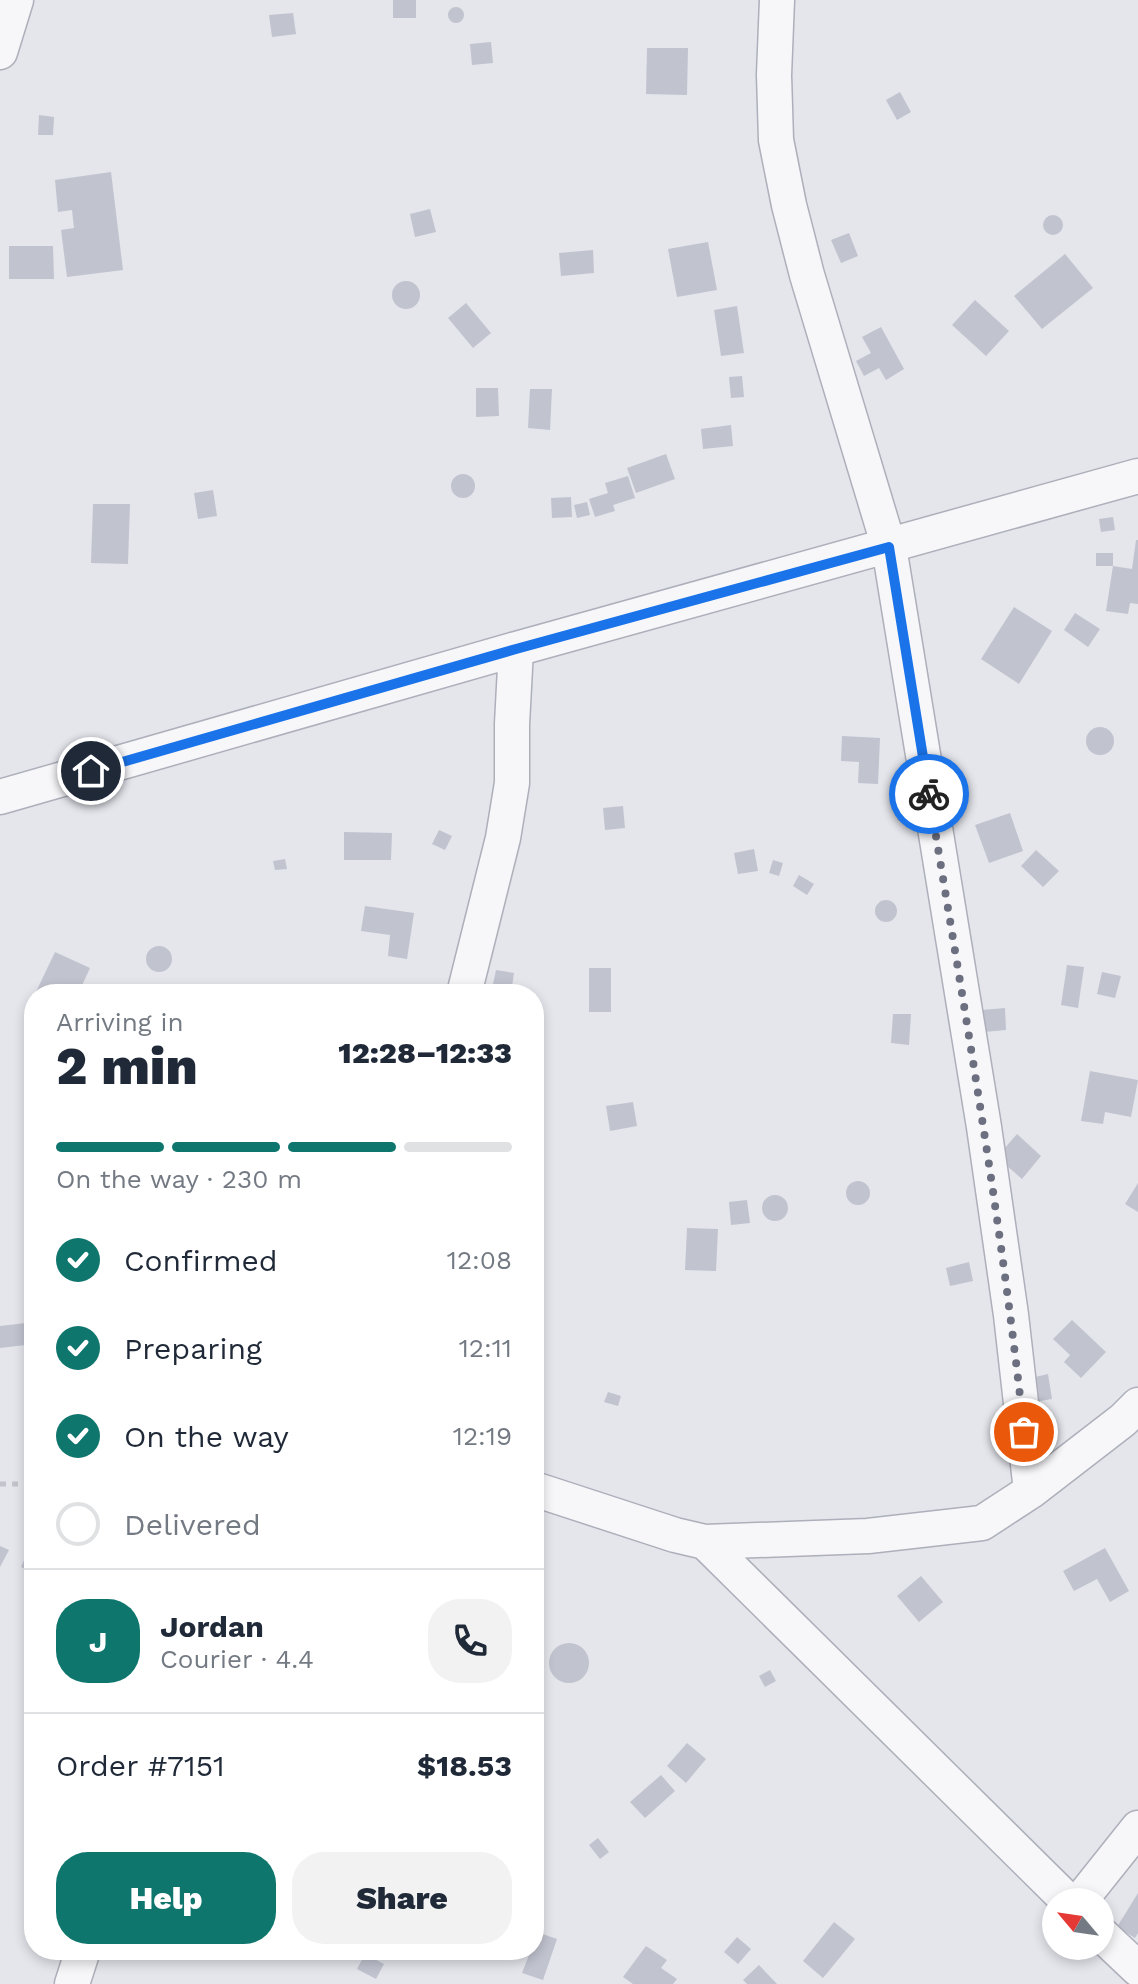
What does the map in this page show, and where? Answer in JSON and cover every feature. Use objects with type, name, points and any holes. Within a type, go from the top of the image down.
[{"type":"street","points":[[0,52],[16,0]]},
{"type":"street","points":[[777,0],[774,75],[776,140],[807,275],[889,547],[986,1143],[1011,1315],[1031,1491]]},
{"type":"street","points":[[0,797],[1138,476]]},
{"type":"street","points":[[466,984],[503,838],[512,783],[516,649]]},
{"type":"street","points":[[544,1492],[705,1542],[868,1536],[982,1523],[1031,1491],[1138,1405]]},
{"type":"street","points":[[705,1542],[1055,1888]]},
{"type":"street","points":[[1090,1888],[1138,1828]]},
{"type":"street","points":[[1114,1946],[1138,1969]]},
{"type":"street","points":[[72,1984],[80,1960]]},
{"type":"path","points":[[0,1484],[24,1484]]},
{"type":"building","points":[[393,0],[416,0],[416,18],[393,18]]},
{"type":"building","points":[[453,7],[459,7],[464,15],[462,21],[453,23],[448,18],[448,12]]},
{"type":"building","points":[[293,13],[296,34],[272,37],[269,15]]},
{"type":"building","points":[[491,42],[493,63],[472,65],[470,44]]},
{"type":"building","points":[[647,48],[688,48],[687,95],[646,94]]},
{"type":"building","points":[[900,92],[911,112],[897,120],[886,100]]},
{"type":"building","points":[[39,115],[54,117],[53,135],[38,135]]},
{"type":"building","points":[[111,172],[123,270],[67,277],[61,230],[74,228],[72,210],[58,212],[55,180]]},
{"type":"building","points":[[430,209],[436,232],[415,237],[410,214]]},
{"type":"building","points":[[1053,215],[1060,218],[1063,225],[1060,232],[1053,235],[1046,232],[1043,225],[1046,218]]},
{"type":"building","points":[[849,233],[858,256],[841,263],[831,240]]},
{"type":"building","points":[[708,242],[717,290],[677,297],[668,249]]},
{"type":"building","points":[[9,246],[53,246],[54,279],[9,279]]},
{"type":"building","points":[[593,250],[594,273],[561,276],[559,253]]},
{"type":"building","points":[[1065,254],[1093,288],[1042,329],[1014,296]]},
{"type":"building","points":[[406,281],[416,285],[420,295],[416,305],[406,309],[396,305],[392,295],[396,285]]},
{"type":"building","points":[[975,300],[1009,331],[986,356],[952,325]]},
{"type":"building","points":[[466,303],[491,333],[473,348],[448,318]]},
{"type":"building","points":[[737,306],[744,353],[721,356],[714,310]]},
{"type":"building","points":[[881,327],[904,369],[886,380],[879,368],[864,376],[856,361],[871,353],[862,337]]},
{"type":"building","points":[[742,376],[744,397],[731,398],[729,377]]},
{"type":"building","points":[[476,388],[498,388],[499,416],[476,417]]},
{"type":"building","points":[[530,389],[552,389],[550,430],[528,428]]},
{"type":"building","points":[[731,425],[733,446],[703,449],[701,429]]},
{"type":"building","points":[[666,454],[675,479],[636,493],[627,468]]},
{"type":"building","points":[[463,474],[472,477],[475,486],[472,495],[463,498],[454,495],[451,486],[454,477]]},
{"type":"building","points":[[628,476],[635,498],[613,505],[615,511],[595,517],[589,499],[608,493],[605,483]]},
{"type":"building","points":[[213,490],[217,516],[198,519],[194,493]]},
{"type":"building","points":[[571,497],[572,517],[552,518],[551,498]]},
{"type":"building","points":[[587,502],[590,515],[577,518],[574,505]]},
{"type":"building","points":[[93,504],[130,504],[128,564],[91,563]]},
{"type":"building","points":[[1113,517],[1115,530],[1101,532],[1099,519]]},
{"type":"building","points":[[1138,540],[1138,604],[1130,603],[1128,614],[1106,611],[1113,566],[1132,569]]},
{"type":"building","points":[[1096,553],[1113,553],[1113,566],[1096,566]]},
{"type":"building","points":[[1014,607],[1052,631],[1019,684],[981,659]]},
{"type":"building","points":[[1075,613],[1100,629],[1088,647],[1064,630]]},
{"type":"building","points":[[1100,727],[1110,731],[1114,741],[1110,751],[1100,755],[1090,751],[1086,741],[1090,731]]},
{"type":"building","points":[[842,736],[880,738],[878,784],[858,783],[859,762],[841,761]]},
{"type":"building","points":[[904,803],[922,810],[915,827],[897,820]]},
{"type":"building","points":[[623,806],[625,828],[605,830],[603,808]]},
{"type":"building","points":[[1010,813],[1023,851],[989,863],[975,825]]},
{"type":"building","points":[[439,830],[452,836],[445,850],[432,844]]},
{"type":"building","points":[[344,832],[392,833],[391,860],[344,860]]},
{"type":"building","points":[[754,849],[758,871],[738,874],[734,853]]},
{"type":"building","points":[[1036,850],[1059,871],[1043,887],[1021,866]]},
{"type":"building","points":[[285,859],[287,869],[275,870],[273,861]]},
{"type":"building","points":[[773,860],[783,863],[779,876],[769,873]]},
{"type":"building","points":[[799,875],[814,884],[807,895],[793,886]]},
{"type":"building","points":[[886,900],[894,903],[897,911],[894,919],[886,922],[878,919],[875,911],[878,903]]},
{"type":"building","points":[[365,906],[414,913],[407,959],[388,956],[390,935],[361,931]]},
{"type":"building","points":[[159,946],[168,950],[172,959],[168,968],[159,972],[150,968],[146,959],[150,950]]},
{"type":"building","points":[[55,952],[90,968],[83,984],[40,984]]},
{"type":"building","points":[[1067,965],[1084,967],[1078,1008],[1061,1005]]},
{"type":"building","points":[[589,968],[611,968],[611,1012],[589,1012]]},
{"type":"building","points":[[496,970],[514,973],[512,984],[493,984]]},
{"type":"building","points":[[1102,972],[1121,976],[1115,998],[1097,994]]},
{"type":"building","points":[[1005,1008],[1006,1030],[984,1032],[982,1010]]},
{"type":"building","points":[[893,1014],[911,1014],[909,1045],[891,1043]]},
{"type":"building","points":[[1090,1071],[1138,1080],[1131,1117],[1105,1112],[1103,1124],[1081,1121]]},
{"type":"building","points":[[633,1102],[637,1126],[610,1131],[606,1106]]},
{"type":"building","points":[[1017,1134],[1041,1156],[1022,1179],[997,1157]]},
{"type":"building","points":[[858,1181],[866,1185],[870,1193],[866,1201],[858,1205],[850,1201],[846,1193],[850,1185]]},
{"type":"building","points":[[1138,1183],[1138,1212],[1125,1204]]},
{"type":"building","points":[[775,1195],[784,1199],[788,1208],[784,1217],[775,1221],[766,1217],[762,1208],[766,1199]]},
{"type":"building","points":[[747,1200],[750,1223],[731,1225],[729,1202]]},
{"type":"building","points":[[687,1228],[718,1229],[716,1271],[685,1270]]},
{"type":"building","points":[[969,1262],[973,1281],[950,1286],[946,1268]]},
{"type":"building","points":[[1072,1320],[1106,1352],[1081,1378],[1064,1362],[1070,1355],[1053,1339]]},
{"type":"building","points":[[24,1323],[24,1345],[0,1348],[0,1326]]},
{"type":"building","points":[[1048,1374],[1052,1399],[1035,1402],[1031,1378]]},
{"type":"building","points":[[608,1392],[621,1396],[618,1406],[604,1402]]},
{"type":"building","points":[[0,1546],[9,1550],[0,1567]]},
{"type":"building","points":[[1105,1548],[1129,1591],[1110,1602],[1097,1579],[1074,1591],[1063,1571]]},
{"type":"building","points":[[921,1576],[943,1602],[919,1622],[897,1596]]},
{"type":"building","points":[[569,1643],[583,1649],[589,1663],[583,1677],[569,1683],[555,1677],[549,1663],[555,1649]]},
{"type":"building","points":[[770,1670],[776,1681],[765,1687],[759,1676]]},
{"type":"building","points":[[687,1743],[706,1759],[686,1783],[667,1766]]},
{"type":"building","points":[[661,1775],[675,1791],[645,1818],[630,1802]]},
{"type":"building","points":[[598,1838],[609,1852],[600,1859],[589,1845]]},
{"type":"building","points":[[1138,1893],[1138,1933],[1135,1938],[1117,1927]]},
{"type":"building","points":[[834,1922],[855,1939],[823,1978],[803,1961]]},
{"type":"building","points":[[544,1934],[557,1939],[543,1980],[522,1973],[527,1960],[544,1960]]},
{"type":"building","points":[[737,1937],[751,1949],[738,1964],[724,1952]]},
{"type":"building","points":[[646,1946],[667,1960],[661,1968],[677,1979],[673,1984],[633,1984],[623,1977]]},
{"type":"building","points":[[362,1960],[376,1960],[384,1964],[376,1979],[357,1969]]},
{"type":"building","points":[[759,1965],[777,1984],[747,1984],[743,1980]]},
{"type":"way so far","points":[[929,794],[984,1127],[1024,1432]]},
{"type":"route","points":[[91,771],[516,649],[889,547],[929,794]]}]
